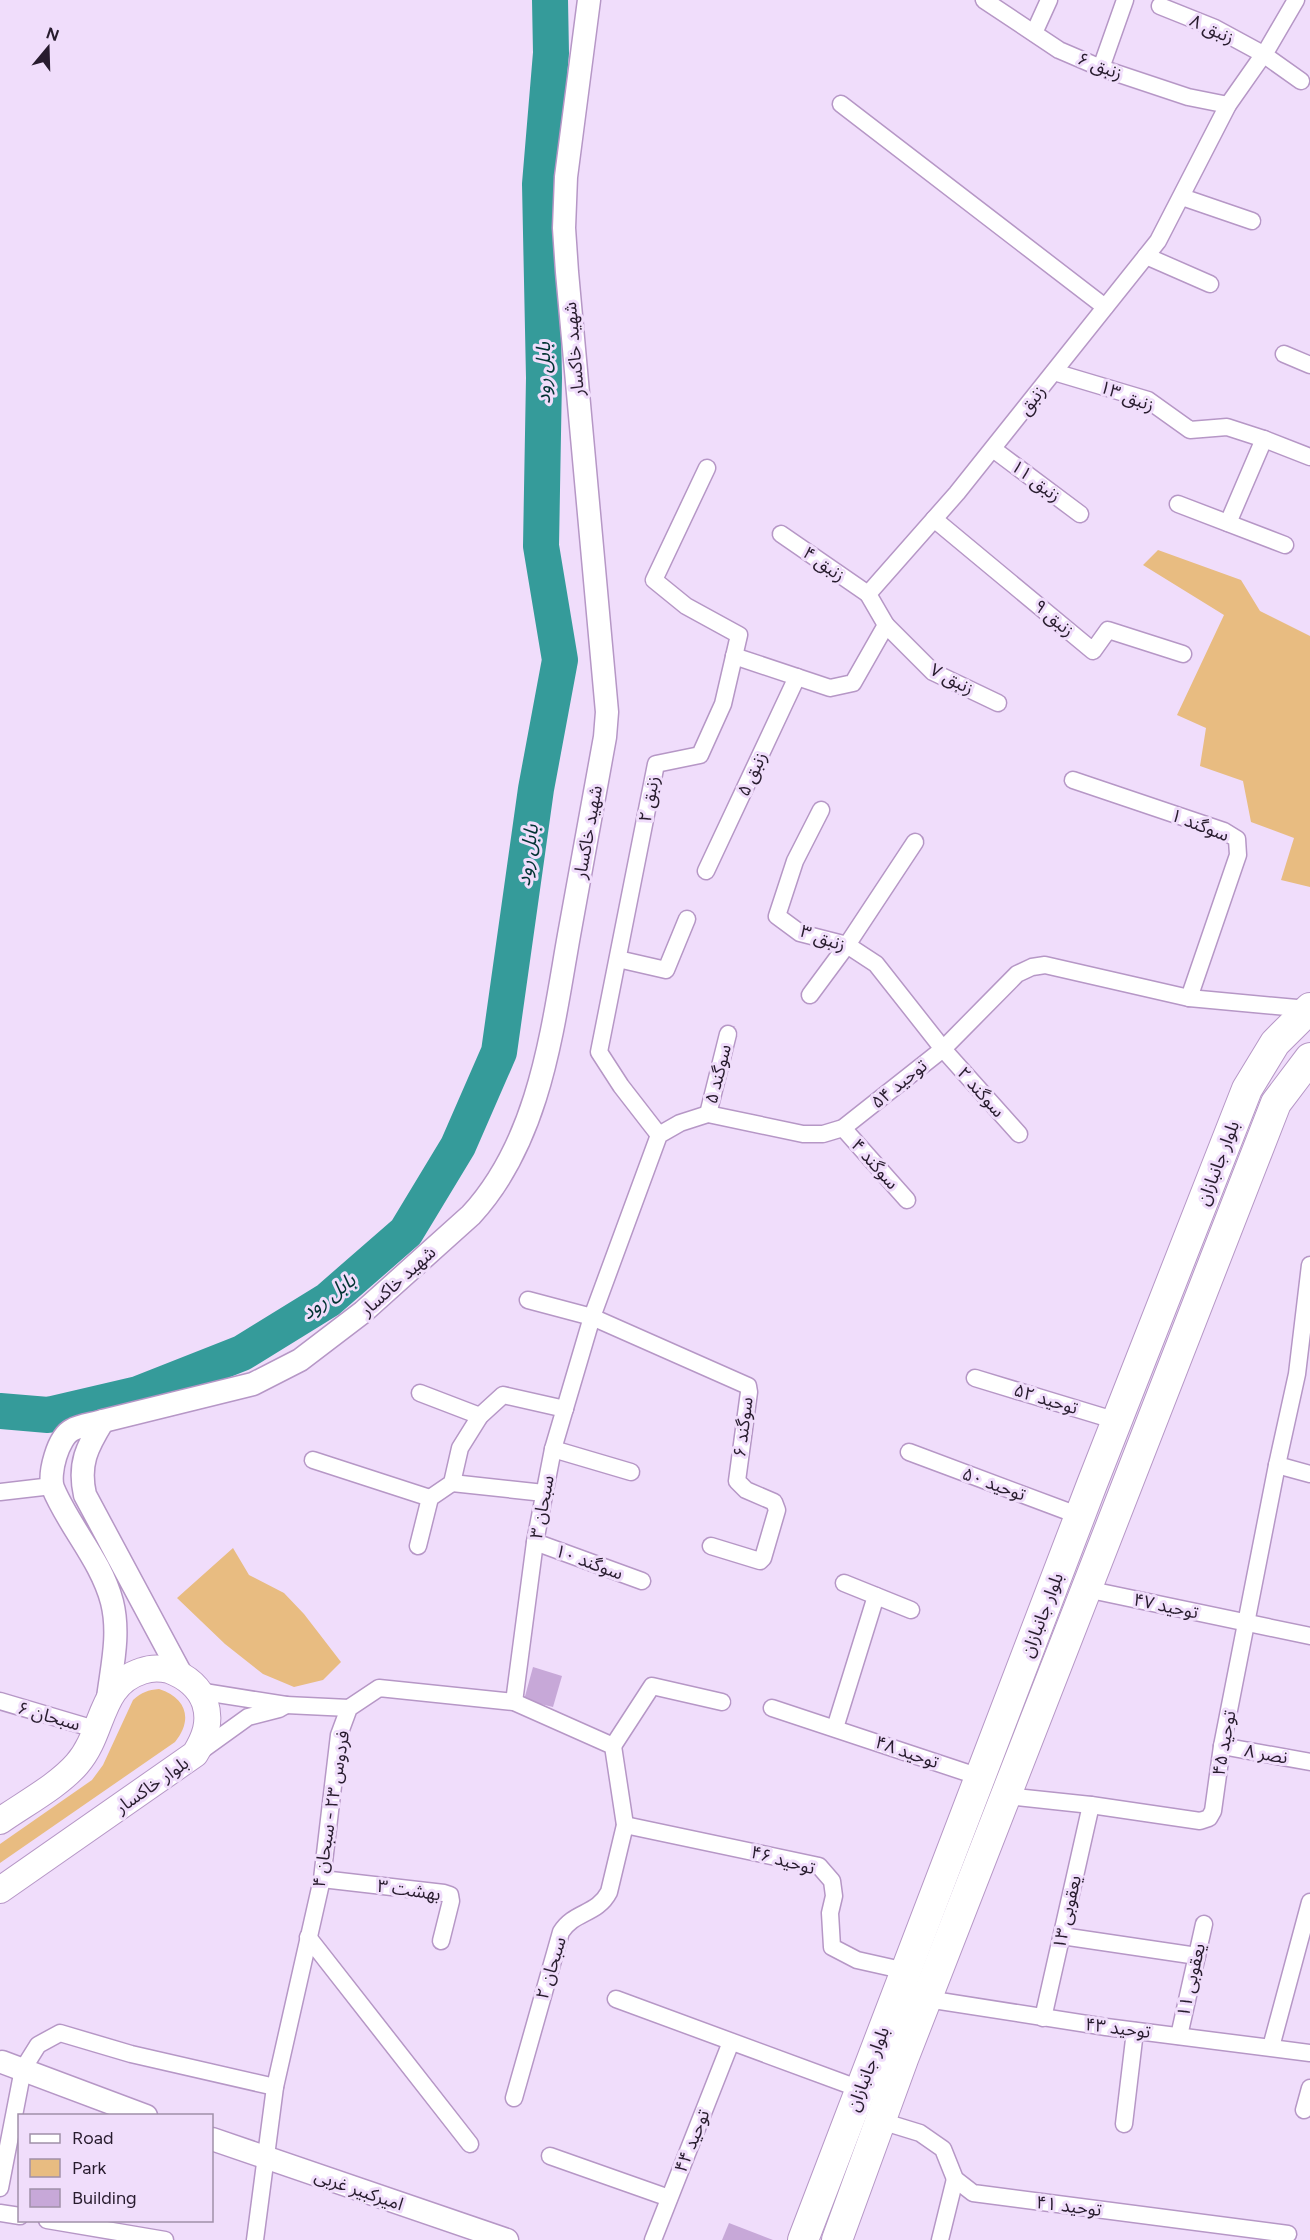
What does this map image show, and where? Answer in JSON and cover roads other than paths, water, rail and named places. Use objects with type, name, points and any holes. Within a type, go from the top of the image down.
[{"type":"highway","name":"بلوار جانبازان","points":[[803,2239],[1246,1089],[1275,1043],[1309,1008]]},
{"type":"highway","name":"بلوار جانبازان","points":[[837,2240],[927,1999],[1276,1103],[1309,1063]]},
{"type":"main road","name":"شهید خاکسار","points":[[52,1486],[54,1460],[61,1440],[72,1430],[253,1384],[300,1360],[331,1338],[372,1305],[484,1201],[517,1143],[533,1102],[549,1044],[608,712],[564,228],[566,177],[588,0]]},
{"type":"main road","points":[[103,1421],[84,1458],[81,1478],[85,1495],[190,1683]]},
{"type":"main road","points":[[0,1821],[67,1774],[87,1750],[98,1730],[108,1698],[116,1632],[112,1601],[99,1571],[52,1486]]},
{"type":"main road","points":[[108,1698],[117,1685],[130,1675],[147,1669],[165,1669],[190,1683]]},
{"type":"main road","name":"بلوار خاکسار","points":[[0,1890],[194,1755],[205,1739],[208,1721],[205,1703],[190,1683]]},
{"type":"main road","points":[[6,2063],[122,2111],[140,2114]]},
{"type":"main road","name":"امیرکبیر غربی","points":[[213,2139],[507,2240]]},
{"type":"street","name":"زنبق ۶","points":[[984,0],[1059,50],[1101,68],[1188,97],[1228,105]]},
{"type":"street","points":[[1034,33],[1049,0]]},
{"type":"street","points":[[1101,68],[1125,0]]},
{"type":"street","points":[[1298,0],[1310,5]]},
{"type":"street","name":"زنبق","points":[[868,594],[993,449],[1158,241],[1228,105],[1298,0]]},
{"type":"street","name":"زنبق ۸","points":[[1160,6],[1215,28],[1263,54],[1301,81]]},
{"type":"street","points":[[840,104],[1105,307]]},
{"type":"street","points":[[1182,197],[1252,221]]},
{"type":"street","points":[[1146,256],[1210,284]]},
{"type":"street","points":[[1284,354],[1310,365]]},
{"type":"street","name":"زنبق ۱۳","points":[[1054,372],[1148,400],[1190,430],[1227,428],[1264,439],[1310,457]]},
{"type":"street","points":[[1228,523],[1264,439]]},
{"type":"street","name":"زنبق ۱۱","points":[[993,449],[1080,514]]},
{"type":"street","name":"زنبق ۲","points":[[659,1134],[621,1086],[599,1052],[656,764],[700,755],[723,704],[739,635],[686,606],[654,580],[707,468]]},
{"type":"street","points":[[1178,504],[1286,545]]},
{"type":"street","name":"زنبق ۹","points":[[934,519],[1093,651],[1108,630],[1183,654]]},
{"type":"street","name":"زنبق ۴","points":[[781,534],[868,594]]},
{"type":"street","points":[[735,656],[830,688],[853,682],[885,625],[868,594]]},
{"type":"street","name":"زنبق ۷","points":[[885,625],[933,672],[998,703]]},
{"type":"street","name":"زنبق ۵","points":[[706,871],[797,677]]},
{"type":"street","name":"سوگند ۱","points":[[1073,780],[1224,831],[1237,839],[1238,855],[1189,998]]},
{"type":"street","name":"زنبق ۳","points":[[821,810],[795,861],[777,916],[801,933],[847,945],[876,964],[942,1049]]},
{"type":"street","points":[[810,994],[847,945],[915,842]]},
{"type":"street","points":[[618,959],[666,970],[687,919]]},
{"type":"street","name":"توحید ۵۴","points":[[659,1134],[680,1123],[708,1114],[803,1134],[823,1134],[843,1128],[942,1049],[1017,974],[1032,967],[1045,965],[1189,998],[1309,1008]]},
{"type":"street","name":"سوگند ۵","points":[[708,1114],[728,1034]]},
{"type":"street","name":"سوگند ۲","points":[[942,1049],[1019,1134]]},
{"type":"street","name":"سوگند ۴","points":[[843,1128],[907,1200]]},
{"type":"street","points":[[528,1300],[592,1317],[659,1134]]},
{"type":"street","name":"توحید ۴۵","points":[[1006,1796],[1091,1805],[1200,1821],[1209,1818],[1213,1811],[1222,1746],[1277,1465],[1304,1376],[1310,1265]]},
{"type":"street","name":"سبحان ۳","points":[[514,1702],[535,1542],[544,1493],[553,1449],[592,1317]]},
{"type":"street","name":"سوگند ۶","points":[[592,1317],[748,1386],[736,1481],[746,1490],[774,1502],[777,1510],[763,1558],[760,1561],[711,1546]]},
{"type":"street","name":"توحید ۵۲","points":[[975,1378],[1117,1421]]},
{"type":"street","points":[[420,1393],[480,1416]]},
{"type":"street","points":[[452,1483],[460,1448],[480,1416],[503,1395],[565,1409]]},
{"type":"street","points":[[553,1449],[631,1472]]},
{"type":"street","name":"توحید ۵۰","points":[[909,1452],[1080,1516]]},
{"type":"street","points":[[313,1460],[430,1498]]},
{"type":"street","points":[[1277,1465],[1310,1474]]},
{"type":"street","points":[[418,1546],[430,1498],[452,1483],[544,1493]]},
{"type":"street","points":[[0,1492],[52,1486]]},
{"type":"street","name":"سوگند ۱۰","points":[[535,1542],[642,1581]]},
{"type":"street","points":[[844,1583],[910,1610]]},
{"type":"street","name":"توحید ۴۷","points":[[1086,1589],[1246,1624],[1310,1635]]},
{"type":"street","points":[[835,1728],[876,1596]]},
{"type":"street","points":[[190,1683],[286,1705],[349,1708]]},
{"type":"street","points":[[625,1825],[613,1746],[652,1686],[722,1702]]},
{"type":"street","name":"فردوس ۲۳ - سبحان ۴","points":[[255,2240],[275,2087],[322,1879],[339,1735],[349,1708],[379,1688],[514,1702],[613,1746]]},
{"type":"street","name":"سبحان ۶","points":[[0,1701],[98,1730]]},
{"type":"street","points":[[194,1755],[248,1718],[286,1705]]},
{"type":"street","name":"توحید ۴۸","points":[[772,1708],[980,1777]]},
{"type":"street","name":"نصر ۸","points":[[1222,1746],[1310,1762]]},
{"type":"street","name":"یعقوبی ۱۳","points":[[1043,2018],[1091,1805]]},
{"type":"street","name":"توحید ۴۶","points":[[625,1825],[819,1866],[832,1881],[834,1896],[830,1913],[832,1947],[857,1960],[906,1971]]},
{"type":"street","name":"سبحان ۲","points":[[514,2097],[561,1932],[570,1919],[597,1908],[604,1902],[609,1892],[625,1825]]},
{"type":"street","name":"بهشت ۳","points":[[322,1879],[444,1893],[450,1896],[441,1941]]},
{"type":"street","points":[[1271,2047],[1310,1902]]},
{"type":"street","name":"یعقوبی ۱۱","points":[[1179,2036],[1204,1924]]},
{"type":"street","points":[[1062,1936],[1197,1956]]},
{"type":"street","points":[[308,1938],[470,2144]]},
{"type":"street","points":[[616,1999],[861,2089]]},
{"type":"street","name":"توحید ۴۳","points":[[927,1999],[1135,2031],[1310,2053]]},
{"type":"street","points":[[1124,2124],[1135,2031]]},
{"type":"street","points":[[0,2188],[6,2063],[60,2033],[131,2054],[275,2087]]},
{"type":"street","name":"توحید ۴۴","points":[[652,2240],[731,2042]]},
{"type":"street","points":[[1304,2110],[1310,2088]]},
{"type":"street","points":[[880,2121],[920,2133],[943,2149],[955,2179],[940,2240]]},
{"type":"street","points":[[550,2156],[669,2198]]},
{"type":"street","name":"توحید ۴۱","points":[[955,2179],[973,2193],[1288,2234]]},
{"type":"street","points":[[0,2213],[18,2216]]},
{"type":"street","points":[[59,2222],[165,2240]]},
{"type":"waterway","name":"بابل رود","points":[[0,1411],[48,1415],[138,1394],[242,1353],[328,1300],[406,1232],[458,1146],[499,1052],[536,789],[560,660],[541,546],[544,378],[540,184],[551,53],[550,0]]}]
